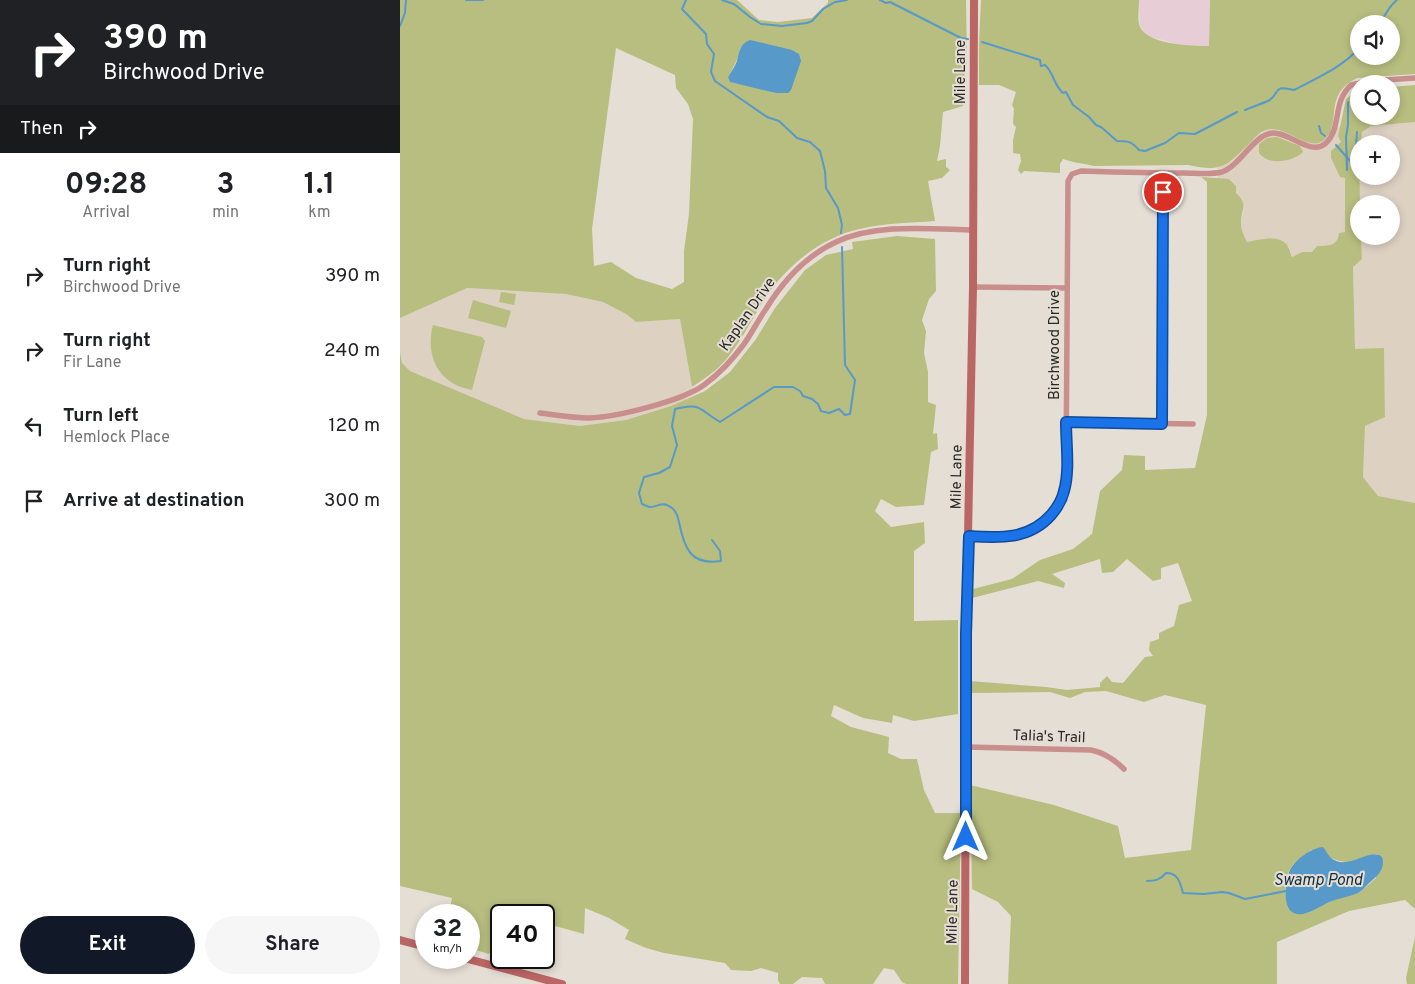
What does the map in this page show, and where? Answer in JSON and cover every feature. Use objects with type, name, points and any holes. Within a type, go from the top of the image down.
[{"type":"street","name":"Mile Lane","points":[[965,984],[966,634],[974,287],[974,0]]},
{"type":"street","points":[[1162,424],[1163,173],[1222,172],[1233,165],[1261,138],[1271,133],[1283,135],[1311,147],[1321,147],[1332,136],[1340,100],[1350,85],[1370,81],[1415,78]]},
{"type":"street","name":"Birchwood Drive","points":[[969,536],[999,538],[1024,534],[1046,521],[1064,491],[1066,476],[1068,181],[1072,174],[1080,171],[1163,173]]},
{"type":"street","name":"Kaplan Drive","points":[[540,413],[573,417],[605,417],[626,413],[693,392],[728,364],[744,344],[783,283],[804,262],[836,242],[880,230],[974,230]]},
{"type":"street","points":[[974,287],[1066,288]]},
{"type":"street","points":[[1066,422],[1193,424]]},
{"type":"street","name":"Talia's Trail","points":[[966,746],[1091,750],[1115,760],[1124,769]]},
{"type":"street","points":[[400,940],[415,944]]},
{"type":"street","points":[[480,962],[562,984]]},
{"type":"shaded area","points":[[1139,0],[1210,0],[1209,46],[1186,46],[1148,36],[1140,26]]},
{"type":"shaded area","points":[[1415,122],[1415,503],[1378,496],[1363,477],[1365,426],[1385,417],[1384,349],[1355,349],[1353,267],[1362,259],[1361,245],[1400,245],[1400,195],[1360,195],[1359,185],[1400,185],[1400,135],[1362,135],[1362,132],[1371,126],[1400,125],[1400,123]]},
{"type":"shaded area","points":[[1340,127],[1338,136],[1341,142],[1335,149],[1345,177],[1345,233],[1329,246],[1317,246],[1312,252],[1302,252],[1292,257],[1289,247],[1263,239],[1247,242],[1243,236],[1241,223],[1244,206],[1229,180],[1218,179],[1217,168],[1232,161],[1256,136],[1267,130],[1281,131],[1314,144],[1326,139],[1331,128]]},
{"type":"shaded area","points":[[467,288],[566,294],[603,302],[626,314],[636,322],[680,319],[692,387],[686,399],[671,406],[626,420],[580,426],[524,419],[410,371],[402,363],[400,318]]},
{"type":"green space","points":[[400,0],[737,0],[759,20],[778,22],[812,18],[828,3],[828,0],[966,0],[967,65],[964,76],[965,101],[963,106],[943,112],[937,161],[946,159],[946,167],[950,170],[942,178],[928,181],[935,221],[869,227],[846,233],[818,246],[782,276],[764,300],[738,343],[720,366],[692,387],[680,319],[636,322],[626,314],[603,302],[566,294],[467,288],[400,318]],"holes":[[[741,47],[776,93],[745,84],[733,83],[728,77]],[[616,48],[675,75],[676,88],[688,104],[693,119],[689,214],[684,251],[684,282],[672,289],[636,278],[611,262],[594,266],[592,229]]]},
{"type":"green space","points":[[981,0],[1139,0],[1138,18],[1140,27],[1152,38],[1192,46],[1209,46],[1210,0],[1415,0],[1415,74],[1350,75],[1350,82],[1346,85],[1336,101],[1332,126],[1324,140],[1318,143],[1311,143],[1281,131],[1274,129],[1266,130],[1230,161],[1217,167],[1188,165],[1094,166],[1063,159],[1060,164],[1060,173],[1024,171],[1021,174],[1018,170],[1021,161],[1020,154],[1013,153],[1016,127],[1013,124],[1014,109],[1012,105],[1016,92],[999,85],[979,85]]},
{"type":"green space","points":[[1415,85],[1415,122],[1400,123],[1400,86]]},
{"type":"green space","points":[[1350,96],[1350,125],[1382,125],[1371,126],[1362,132],[1362,135],[1350,135],[1350,185],[1360,185],[1360,195],[1350,195],[1350,245],[1361,245],[1362,259],[1353,267],[1355,349],[1384,348],[1385,417],[1365,426],[1363,477],[1378,496],[1415,503],[1415,909],[1405,900],[1349,911],[1277,942],[1277,984],[1008,984],[1011,916],[998,902],[972,889],[970,785],[1054,805],[1118,826],[1125,858],[1191,850],[1206,705],[1165,695],[1144,702],[1106,691],[1085,692],[1070,698],[1050,692],[970,693],[969,681],[1067,690],[1100,687],[1100,683],[1107,676],[1112,682],[1123,683],[1145,657],[1153,656],[1149,650],[1150,642],[1159,639],[1159,633],[1174,626],[1179,605],[1192,601],[1178,563],[1161,568],[1161,579],[1153,581],[1127,559],[1113,572],[1102,573],[1100,559],[1052,574],[1065,583],[1064,588],[1038,581],[972,598],[973,589],[1012,579],[1040,560],[1073,549],[1092,534],[1100,491],[1122,470],[1124,455],[1145,456],[1145,470],[1195,468],[1207,415],[1207,182],[1201,177],[1229,179],[1236,186],[1236,193],[1243,204],[1241,226],[1247,242],[1268,239],[1279,240],[1287,245],[1292,257],[1302,252],[1312,252],[1317,246],[1334,243],[1337,241],[1339,233],[1345,232],[1345,178],[1340,177],[1331,158],[1331,151],[1341,142],[1338,136],[1346,99]],"holes":[[[1311,850],[1336,860],[1350,862],[1378,854],[1376,878],[1360,892],[1339,897],[1301,914],[1292,912],[1287,901],[1285,889],[1287,877],[1292,866]]]},
{"type":"green space","points":[[1277,137],[1300,146],[1303,152],[1287,160],[1268,160],[1259,153],[1259,144],[1267,138]]},
{"type":"green space","points":[[897,236],[935,239],[936,291],[929,299],[922,320],[926,331],[924,353],[928,372],[928,402],[936,405],[933,434],[937,433],[938,449],[931,452],[924,505],[896,507],[881,499],[875,511],[891,527],[924,522],[925,543],[914,551],[914,621],[958,620],[958,714],[914,721],[893,715],[892,723],[863,718],[834,705],[831,716],[851,727],[889,737],[888,753],[901,759],[917,759],[924,790],[935,813],[961,813],[958,984],[906,984],[902,982],[894,970],[884,968],[873,984],[825,984],[822,978],[802,977],[793,984],[780,984],[778,973],[761,968],[751,971],[731,970],[725,963],[664,953],[646,948],[625,939],[629,930],[609,918],[585,908],[584,934],[555,926],[555,904],[490,904],[490,952],[489,954],[480,951],[480,904],[451,904],[452,898],[400,886],[400,351],[402,363],[410,371],[524,419],[580,426],[626,420],[671,406],[705,391],[730,372],[756,339],[775,308],[805,270],[826,255],[853,249],[852,242]]},
{"type":"green space","points":[[501,292],[516,294],[514,305],[499,302]]},
{"type":"green space","points":[[473,300],[511,311],[506,328],[468,318]]},
{"type":"green space","points":[[433,325],[482,337],[485,341],[472,390],[450,382],[437,367],[431,347]]},
{"type":"green space","points":[[1415,937],[1415,984],[1407,984],[1406,978]]},
{"type":"water","points":[[750,40],[792,50],[799,54],[801,61],[791,90],[788,93],[776,93],[730,82],[728,77],[736,63],[740,49],[744,43]]},
{"type":"water","name":"Swamp Pond","points":[[1323,847],[1330,857],[1344,862],[1377,854],[1382,857],[1383,866],[1377,876],[1358,893],[1329,902],[1305,914],[1292,912],[1286,902],[1286,888],[1290,870],[1304,855]]},
{"type":"waterway","points":[[400,26],[405,13],[406,0]]},
{"type":"waterway","points":[[466,0],[483,0]]},
{"type":"waterway","points":[[686,0],[682,9],[706,34],[707,44],[714,54],[711,72],[715,81],[767,117],[779,121],[797,138],[810,142],[820,151],[825,171],[826,188],[838,208],[842,225],[841,233]]},
{"type":"waterway","points":[[722,0],[734,4],[761,24],[782,26],[807,23],[812,21],[823,9],[835,2],[847,0]]},
{"type":"waterway","points":[[880,0],[886,3],[890,2],[961,38],[968,39]]},
{"type":"waterway","points":[[1385,15],[1397,0]]},
{"type":"waterway","points":[[982,42],[1040,60],[1041,66],[1045,65],[1048,68],[1057,86],[1063,93],[1066,92],[1073,105],[1117,141],[1129,142],[1139,150],[1145,151],[1165,143],[1179,133],[1195,134],[1237,112]]},
{"type":"waterway","points":[[1245,110],[1268,101],[1279,89],[1287,88],[1294,90],[1320,77],[1350,57]]},
{"type":"waterway","points":[[1347,170],[1348,102]]},
{"type":"waterway","points":[[1319,126],[1321,133],[1325,136]]},
{"type":"waterway","points":[[1336,145],[1350,161]]},
{"type":"waterway","points":[[712,540],[720,551],[721,561],[702,561],[690,553],[683,539],[676,512],[666,504],[653,507],[642,504],[639,493],[644,477],[659,473],[670,467],[677,445],[672,426],[675,409],[690,406],[700,408],[720,422],[774,387],[793,387],[800,391],[803,396],[812,399],[818,404],[821,411],[829,413],[839,409],[845,415],[850,414],[855,380],[845,365],[842,247]]},
{"type":"waterway","points":[[1147,881],[1157,880],[1166,873],[1170,873],[1178,879],[1183,893],[1204,894],[1222,892],[1245,899],[1286,891]]},
{"type":"route","points":[[966,837],[966,634],[969,536],[1012,537],[1024,534],[1046,521],[1059,503],[1064,491],[1066,476],[1066,422],[1162,424],[1163,192]]}]
